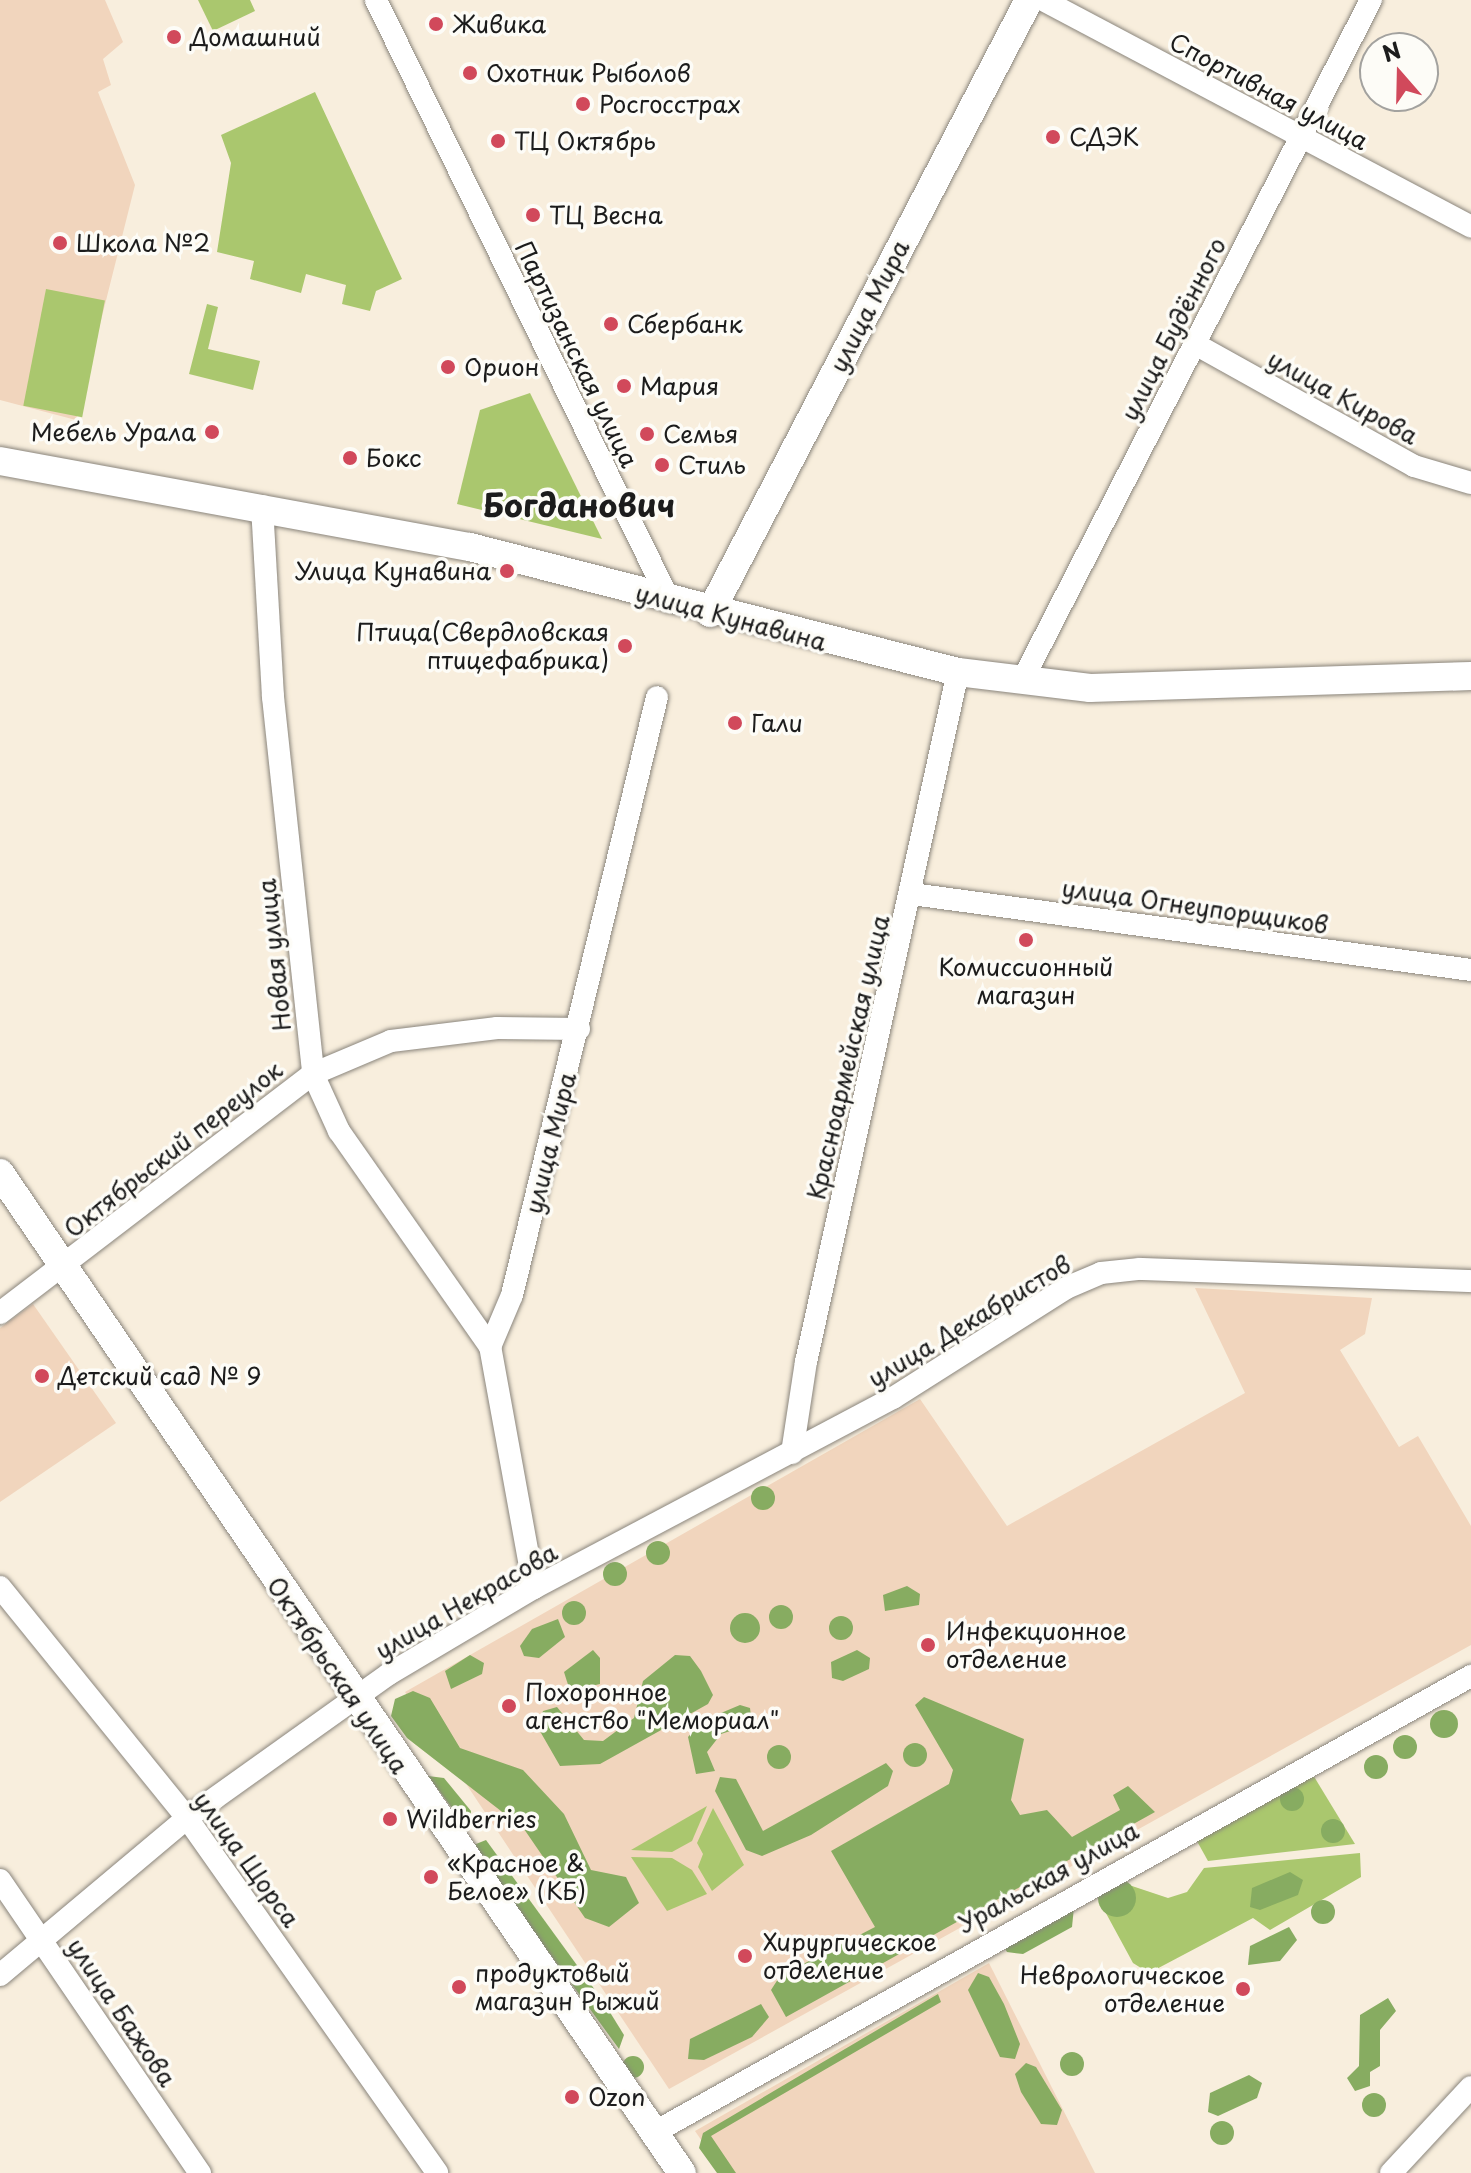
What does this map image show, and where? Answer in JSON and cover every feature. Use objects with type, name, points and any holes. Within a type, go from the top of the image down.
[{"type":"main road","name":"улица Мира","points":[[710,613],[1029,0]]},
{"type":"main road","name":"улица Кунавина","points":[[0,461],[262,506],[470,547],[710,613],[958,672],[1022,681],[1137,688],[1471,676]]},
{"type":"main road","name":"Октябрьская улица","points":[[0,1173],[355,1702],[682,2173]]},
{"type":"street","name":"Партизанская улица","points":[[376,0],[670,602]]},
{"type":"street","name":"Спортивная улица","points":[[1043,0],[1471,227]]},
{"type":"street","name":"улица Будённого","points":[[1022,681],[1371,0]]},
{"type":"street","name":"улица Кирова","points":[[1195,344],[1414,466],[1471,483]]},
{"type":"street","name":"Новая улица","points":[[262,506],[273,697],[313,1074],[347,1143],[490,1347]]},
{"type":"street","name":"Красноармейская улица","points":[[792,1453],[806,1362],[912,894],[958,672]]},
{"type":"street","name":"улица Мира","points":[[490,1347],[512,1295],[579,1029],[657,697]]},
{"type":"street","name":"улица Огнеупорщиков","points":[[912,894],[1471,970]]},
{"type":"street","name":"Октябрьский переулок","points":[[0,1313],[313,1074],[391,1041],[497,1028],[579,1029]]},
{"type":"street","name":"улица Декабристов","points":[[792,1453],[1101,1273],[1471,1281]]},
{"type":"street","points":[[490,1347],[534,1588]]},
{"type":"street","name":"улица Некрасова","points":[[0,1975],[187,1818],[355,1702],[389,1674],[534,1588],[792,1453]]},
{"type":"street","name":"улица Щорса","points":[[0,1587],[187,1818],[437,2173]]},
{"type":"street","name":"Уральская улица","points":[[655,2132],[1471,1676]]},
{"type":"street","name":"улица Бажова","points":[[0,1880],[200,2173]]},
{"type":"street","points":[[1391,2173],[1471,2087]]},
{"type":"shaded area","name":"Школа №2","points":[[0,0],[105,0],[123,42],[103,59],[111,85],[98,92],[135,185],[76,420],[0,400]]},
{"type":"shaded area","points":[[1195,1288],[1372,1298],[1365,1334],[1340,1350],[1399,1447],[1418,1436],[1471,1526],[1471,1645],[669,2089],[405,1692],[920,1399],[1007,1526],[1245,1393]]},
{"type":"shaded area","name":"Детский сад № 9","points":[[33,1304],[116,1423],[0,1502],[0,1328]]},
{"type":"shaded area","points":[[989,1963],[1095,2173],[724,2173],[695,2131]]},
{"type":"green space","points":[[198,0],[250,0],[255,11],[213,31]]},
{"type":"green space","points":[[315,92],[402,279],[376,291],[370,311],[342,304],[346,285],[306,274],[301,293],[250,279],[254,261],[217,252],[231,163],[221,135]]},
{"type":"green space","points":[[46,289],[105,300],[82,417],[23,406]]},
{"type":"green space","points":[[207,304],[218,307],[208,349],[260,361],[253,390],[189,374]]},
{"type":"green space","points":[[530,393],[602,539],[457,504],[480,410]]},
{"type":"green space","points":[[763,1486],[772,1489],[775,1498],[772,1507],[763,1510],[754,1507],[751,1498],[754,1489]]},
{"type":"green space","points":[[658,1541],[667,1544],[670,1553],[667,1562],[658,1565],[649,1562],[646,1553],[649,1544]]},
{"type":"green space","points":[[615,1562],[624,1565],[627,1574],[624,1583],[615,1586],[606,1583],[603,1574],[606,1565]]},
{"type":"green space","points":[[907,1586],[920,1594],[919,1605],[885,1611],[883,1595]]},
{"type":"green space","points":[[574,1601],[583,1604],[586,1613],[583,1622],[574,1625],[565,1622],[562,1613],[565,1604]]},
{"type":"green space","points":[[781,1605],[790,1608],[793,1617],[790,1626],[781,1629],[772,1626],[769,1617],[772,1608]]},
{"type":"green space","points":[[745,1613],[756,1617],[760,1628],[756,1639],[745,1643],[734,1639],[730,1628],[734,1617]]},
{"type":"green space","points":[[841,1616],[850,1619],[853,1628],[850,1637],[841,1640],[832,1637],[829,1628],[832,1619]]},
{"type":"green space","points":[[558,1619],[565,1637],[539,1658],[524,1656],[520,1646],[532,1629]]},
{"type":"green space","points":[[593,1650],[600,1658],[600,1684],[570,1691],[564,1672]]},
{"type":"green space","points":[[857,1650],[870,1658],[869,1669],[843,1681],[832,1678],[831,1662]]},
{"type":"green space","points":[[470,1655],[484,1663],[482,1674],[451,1689],[445,1671]]},
{"type":"green space","points":[[675,1655],[690,1656],[701,1671],[713,1695],[708,1704],[600,1764],[560,1766],[537,1726],[543,1711],[557,1707],[584,1740],[603,1741],[634,1718],[643,1681]]},
{"type":"green space","points":[[413,1691],[430,1698],[460,1748],[523,1770],[564,1814],[591,1870],[626,1877],[639,1903],[609,1927],[585,1918],[524,1829],[407,1738],[391,1716],[395,1699]]},
{"type":"green space","points":[[924,1697],[1024,1739],[1011,1800],[1020,1815],[1047,1810],[1072,1837],[1120,1810],[1113,1795],[1128,1786],[1155,1812],[786,2017],[771,1990],[780,1976],[875,1927],[831,1851],[949,1784],[953,1770],[915,1705]]},
{"type":"green space","points":[[740,1705],[750,1708],[752,1724],[721,1734],[707,1752],[715,1771],[696,1774],[688,1737],[702,1721]]},
{"type":"green space","points":[[1444,1710],[1454,1714],[1458,1724],[1454,1734],[1444,1738],[1434,1734],[1430,1724],[1434,1714]]},
{"type":"green space","points":[[1405,1735],[1414,1738],[1417,1747],[1414,1756],[1405,1759],[1396,1756],[1393,1747],[1396,1738]]},
{"type":"green space","points":[[915,1743],[924,1746],[927,1755],[924,1764],[915,1767],[906,1764],[903,1755],[906,1746]]},
{"type":"green space","points":[[779,1745],[788,1748],[791,1757],[788,1766],[779,1769],[770,1766],[767,1757],[770,1748]]},
{"type":"green space","points":[[1376,1755],[1385,1758],[1388,1767],[1385,1776],[1376,1779],[1367,1776],[1364,1767],[1367,1758]]},
{"type":"green space","points":[[886,1763],[893,1771],[888,1786],[811,1835],[762,1856],[746,1850],[715,1791],[720,1777],[736,1779],[763,1831]]},
{"type":"green space","points":[[1310,1770],[1355,1844],[1208,1861],[1193,1834]]},
{"type":"green space","points":[[428,1776],[444,1778],[471,1811],[469,1831]]},
{"type":"green space","points":[[1292,1787],[1301,1790],[1304,1799],[1301,1808],[1292,1811],[1283,1808],[1280,1799],[1283,1790]]},
{"type":"green space","points":[[707,1806],[692,1841],[672,1852],[631,1850]]},
{"type":"green space","points":[[713,1808],[744,1865],[712,1891],[698,1867],[703,1854],[697,1843]]},
{"type":"green space","points":[[1333,1819],[1342,1822],[1345,1831],[1342,1840],[1333,1843],[1324,1840],[1321,1831],[1324,1822]]},
{"type":"green space","points":[[486,1840],[603,2001],[624,2035],[619,2049],[471,1846]]},
{"type":"green space","points":[[1360,1853],[1361,1877],[1270,1930],[1253,1918],[1149,1973],[1133,1963],[1095,1893],[1132,1886],[1168,1898],[1187,1892],[1204,1868]]},
{"type":"green space","points":[[631,1857],[672,1858],[692,1870],[707,1894],[667,1911]]},
{"type":"green space","points":[[1290,1872],[1303,1880],[1298,1895],[1260,1910],[1250,1907],[1252,1888]]},
{"type":"green space","points":[[1117,1879],[1130,1885],[1136,1898],[1130,1911],[1117,1917],[1104,1911],[1098,1898],[1104,1885]]},
{"type":"green space","points":[[1323,1900],[1332,1903],[1335,1912],[1332,1921],[1323,1924],[1314,1921],[1311,1912],[1314,1903]]},
{"type":"green space","points":[[1074,1907],[1072,1927],[1023,1954],[1007,1952],[1004,1947]]},
{"type":"green space","points":[[1289,1927],[1297,1940],[1280,1961],[1248,1965],[1250,1946]]},
{"type":"green space","points":[[978,1973],[989,1977],[1004,2004],[1020,2044],[1015,2059],[1000,2057],[968,1990]]},
{"type":"green space","points":[[938,1994],[941,2002],[711,2136],[736,2173],[717,2173],[699,2148],[703,2133]]},
{"type":"green space","points":[[1388,1998],[1396,2011],[1380,2030],[1380,2066],[1370,2072],[1370,2086],[1355,2091],[1347,2078],[1359,2066],[1360,2015]]},
{"type":"green space","points":[[761,2004],[769,2017],[752,2037],[704,2060],[688,2059],[690,2039]]},
{"type":"green space","points":[[1072,2052],[1081,2055],[1084,2064],[1081,2073],[1072,2076],[1063,2073],[1060,2064],[1063,2055]]},
{"type":"green space","points":[[633,2056],[641,2059],[644,2067],[641,2075],[633,2078],[625,2075],[622,2067],[625,2059]]},
{"type":"green space","points":[[1026,2063],[1036,2067],[1062,2110],[1057,2125],[1041,2124],[1021,2092],[1015,2074]]},
{"type":"green space","points":[[1249,2075],[1262,2083],[1257,2098],[1218,2116],[1208,2112],[1210,2093]]},
{"type":"green space","points":[[1374,2093],[1383,2096],[1386,2105],[1383,2114],[1374,2117],[1365,2114],[1362,2105],[1365,2096]]},
{"type":"green space","points":[[1222,2121],[1231,2124],[1234,2133],[1231,2142],[1222,2145],[1213,2142],[1210,2133],[1213,2124]]},
{"type":"place","name":"Живика","points":[[436,24]]},
{"type":"place","name":"Домашний","points":[[174,37]]},
{"type":"place","name":"Охотник Рыболов","points":[[470,73]]},
{"type":"place","name":"Росгосстрах","points":[[583,104]]},
{"type":"place","name":"СДЭК","points":[[1053,137]]},
{"type":"place","name":"ТЦ Октябрь","points":[[498,141]]},
{"type":"place","name":"ТЦ Весна","points":[[533,215]]},
{"type":"place","name":"Школа №2","points":[[60,243]]},
{"type":"place","name":"Сбербанк","points":[[611,324]]},
{"type":"place","name":"Орион","points":[[448,367]]},
{"type":"place","name":"Мария","points":[[624,386]]},
{"type":"place","name":"Мебель Урала","points":[[212,432]]},
{"type":"place","name":"Семья","points":[[647,434]]},
{"type":"place","name":"Бокс","points":[[350,458]]},
{"type":"place","name":"Стиль","points":[[662,465]]},
{"type":"place","name":"Улица Кунавина","points":[[507,571]]},
{"type":"place","name":"Птица(Свердловская птицефабрика)","points":[[625,646]]},
{"type":"place","name":"Гали","points":[[735,723]]},
{"type":"place","name":"Комиссионный магазин","points":[[1026,940]]},
{"type":"place","name":"Детский сад № 9","points":[[42,1376]]},
{"type":"place","name":"Инфекционное отделение","points":[[928,1645]]},
{"type":"place","name":"Похоронное агенство \"Мемориал\"","points":[[509,1706]]},
{"type":"place","name":"Wildberries","points":[[390,1819]]},
{"type":"place","name":"«Красное & Белое» (КБ)","points":[[431,1877]]},
{"type":"place","name":"Хирургическое отделение","points":[[745,1956]]},
{"type":"place","name":"продуктовый магазин Рыжий","points":[[459,1987]]},
{"type":"place","name":"Неврологическое отделение","points":[[1243,1989]]},
{"type":"place","name":"Ozon","points":[[572,2097]]},
{"type":"district","name":"Богданович","points":[[579,504]]}]
